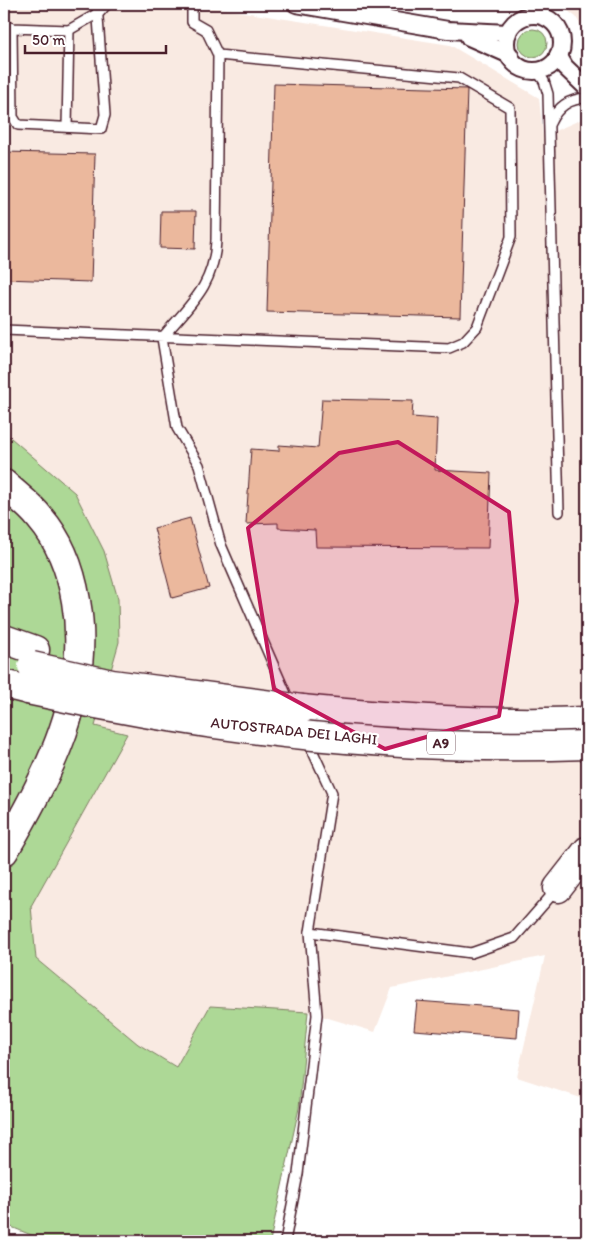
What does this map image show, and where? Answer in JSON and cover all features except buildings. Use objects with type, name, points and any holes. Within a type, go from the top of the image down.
[{"type":"highway","points":[[4,484],[40,518],[60,550],[73,580],[81,647],[77,685],[65,726],[33,801],[4,851]]},
{"type":"highway","points":[[4,639],[21,683],[115,670],[298,721]]},
{"type":"highway","name":"AUTOSTRADA DEI LAGHI","points":[[4,660],[21,683],[116,709],[298,721],[381,716],[468,720],[587,721]]},
{"type":"highway","name":"AUTOSTRADA DEI LAGHI","points":[[298,721],[375,740],[464,744],[587,745]]},
{"type":"highway","points":[[558,888],[587,850]]},
{"type":"street","points":[[296,4],[448,30],[487,43],[510,55]]},
{"type":"street","points":[[520,4],[506,44],[510,55],[519,66],[537,71],[559,62]]},
{"type":"street","points":[[448,30],[512,27],[522,17],[535,9],[558,27],[562,37],[559,62]]},
{"type":"street","points":[[559,62],[587,88]]},
{"type":"lane","points":[[98,8],[105,115],[101,129],[18,125],[13,117],[8,26],[69,30],[98,8],[107,4]]},
{"type":"lane","points":[[162,338],[206,286],[213,264],[216,241],[218,55],[206,30],[192,22],[192,4]]},
{"type":"lane","points":[[67,127],[69,30]]},
{"type":"lane","points":[[4,330],[162,338],[449,348],[463,342],[477,327],[511,237],[510,108],[459,78],[218,55]]},
{"type":"lane","points":[[537,71],[544,81],[548,94],[559,512]]},
{"type":"lane","points":[[549,126],[555,112],[564,104],[587,98]]},
{"type":"lane","points":[[162,338],[178,428],[199,465],[221,545],[271,661],[332,793],[310,932],[317,1015],[298,1174],[285,1241]]},
{"type":"lane","points":[[310,932],[471,953],[514,938],[558,888]]},
{"type":"highlighted area","points":[[398,442],[509,512],[517,601],[499,716],[385,749],[274,689],[248,528],[339,453]]},
{"type":"shaded area","points":[[4,4],[192,4],[450,45],[539,98],[543,136],[587,117],[587,1100],[517,1077],[545,956],[392,988],[375,1032],[308,1012],[210,1006],[177,1067],[138,1044],[36,959],[31,906],[127,734],[95,726],[119,642],[7,433],[4,432]]},
{"type":"shaded area","points":[[559,4],[587,4],[587,46],[584,32],[576,17]]},
{"type":"green space","points":[[533,29],[543,33],[547,43],[543,53],[533,57],[523,53],[519,43],[523,33]]},
{"type":"green space","points":[[4,432],[75,493],[104,551],[118,599],[119,642],[95,726],[127,734],[31,906],[36,959],[138,1044],[176,1067],[210,1006],[308,1012],[299,1108],[270,1241],[46,1241],[4,1224]]}]
